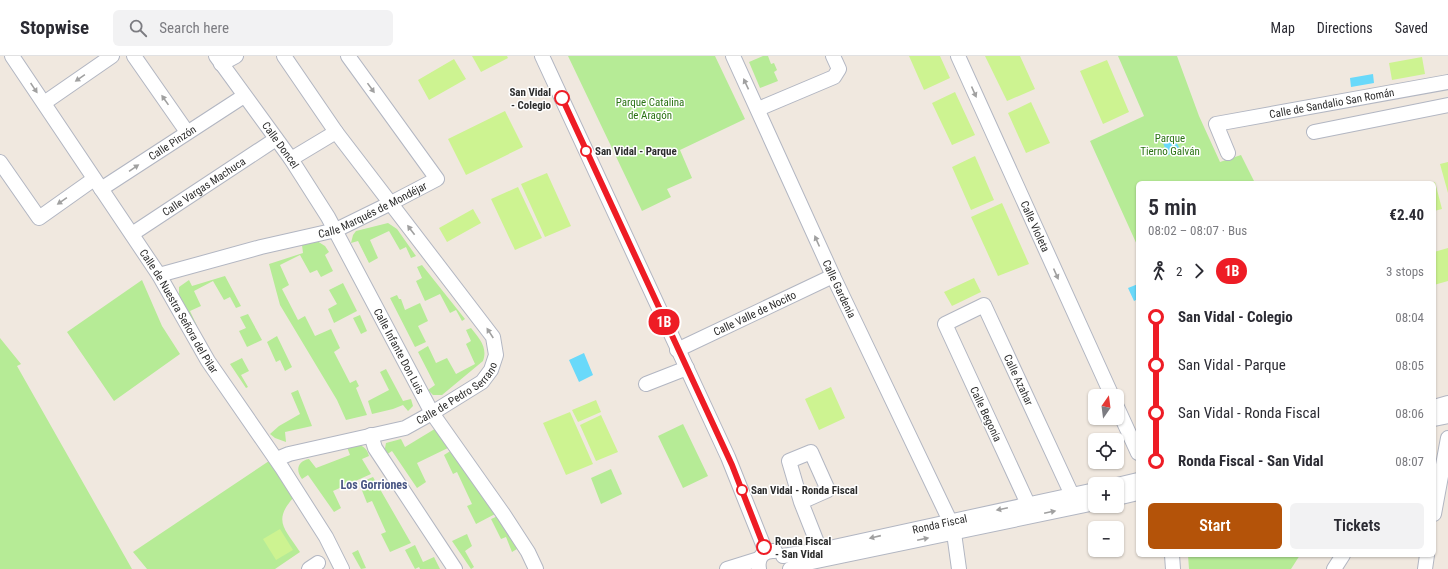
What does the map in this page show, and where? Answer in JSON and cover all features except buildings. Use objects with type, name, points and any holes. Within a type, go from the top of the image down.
[{"type":"street","name":"Calle de Nuestra Señora del Pilar","points":[[12,56],[159,275],[208,361],[277,459],[326,537],[342,569]]},
{"type":"street","points":[[44,104],[112,56]]},
{"type":"street","points":[[134,56],[187,132]]},
{"type":"street","name":"Calle Doncel","points":[[236,56],[219,60],[291,160],[336,230]]},
{"type":"street","name":"Calle de Pedro Serrano","points":[[277,459],[289,454],[405,428],[482,382],[491,370],[496,355],[493,337],[353,155],[284,56]]},
{"type":"street","name":"Calle Marqués de Mondéjar","points":[[159,275],[261,247],[336,230],[437,179],[348,56]]},
{"type":"street","points":[[542,56],[735,473],[761,560],[727,569]]},
{"type":"street","name":"Calle Gardenia","points":[[732,56],[758,109],[833,276],[952,527],[959,569]]},
{"type":"street","points":[[758,109],[834,76],[839,69],[833,56]]},
{"type":"street","name":"Calle Violeta","points":[[958,56],[1109,389]]},
{"type":"street","name":"Calle de Sandalio San Román","points":[[1228,153],[1216,124],[1448,82]]},
{"type":"street","name":"Calle Pinzón","points":[[0,162],[39,218],[187,132],[244,96]]},
{"type":"street","points":[[1314,132],[1448,105]]},
{"type":"street","points":[[291,160],[336,132]]},
{"type":"street","name":"Calle Vargas Machuca","points":[[132,234],[276,139]]},
{"type":"street","name":"Calle Infante Don Luis","points":[[336,230],[432,413],[520,539],[536,569]]},
{"type":"street","name":"Calle Valle de Nocito","points":[[677,350],[833,276]]},
{"type":"street","name":"Calle Azahar","points":[[945,324],[984,305],[1072,495]]},
{"type":"street","name":"Calle Begonia","points":[[945,324],[1028,504]]},
{"type":"street","points":[[646,384],[687,368]]},
{"type":"street","points":[[1436,408],[1445,415]]},
{"type":"street","points":[[1124,423],[1136,450]]},
{"type":"street","points":[[371,435],[375,448],[455,569]]},
{"type":"street","points":[[1436,502],[1448,438]]},
{"type":"street","points":[[1124,483],[1136,480]]},
{"type":"street","name":"Ronda Fiscal","points":[[790,569],[802,564],[952,527],[1028,504],[1088,492]]},
{"type":"street","points":[[1124,496],[1136,493]]},
{"type":"street","points":[[800,502],[820,550]]},
{"type":"street","name":"Ronda Fiscal","points":[[761,560],[775,551],[785,562],[820,550],[1088,504]]},
{"type":"street","points":[[1172,557],[1174,569]]},
{"type":"street","points":[[1334,569],[1342,557]]},
{"type":"street","points":[[1425,569],[1427,557]]},
{"type":"green space","points":[[472,56],[507,56],[508,58],[481,72]]},
{"type":"green space","name":"Parque Catalina de Aragón","points":[[568,56],[715,56],[745,119],[680,150],[692,178],[667,189],[671,197],[642,211]]},
{"type":"green space","points":[[763,56],[768,56],[771,64],[774,63],[777,70],[774,72],[778,81],[760,88],[749,62]]},
{"type":"green space","points":[[909,56],[940,56],[950,78],[924,90]]},
{"type":"green space","points":[[985,56],[1020,56],[1035,89],[1007,101]]},
{"type":"green space","name":"Parque Tierno Galván","points":[[1118,56],[1177,56],[1199,116],[1220,162],[1241,155],[1254,181],[1136,181],[1136,243],[1090,141],[1144,116]]},
{"type":"green space","points":[[1422,57],[1425,74],[1392,80],[1389,63]]},
{"type":"green space","points":[[454,59],[466,79],[429,100],[418,80]]},
{"type":"green space","points":[[1107,60],[1129,112],[1103,124],[1080,71]]},
{"type":"green space","points":[[955,92],[975,135],[952,145],[932,103]]},
{"type":"green space","points":[[1031,102],[1050,143],[1026,153],[1008,113]]},
{"type":"green space","points":[[505,111],[523,147],[466,175],[448,139]]},
{"type":"green space","points":[[975,156],[994,200],[971,210],[952,167]]},
{"type":"green space","points":[[1448,162],[1448,193],[1440,164]]},
{"type":"green space","points":[[547,173],[571,226],[545,237],[521,184]]},
{"type":"green space","points":[[1436,186],[1442,209],[1436,210]]},
{"type":"green space","points":[[518,187],[542,238],[515,250],[491,199]]},
{"type":"green space","points":[[1002,203],[1029,264],[998,276],[971,217]]},
{"type":"green space","points":[[473,209],[481,223],[447,242],[439,228]]},
{"type":"green space","points":[[388,223],[397,229],[416,256],[411,258],[406,247],[400,250],[389,231],[370,240],[378,258],[369,263],[358,241],[351,243],[353,235],[356,231]]},
{"type":"green space","points":[[317,241],[325,246],[329,252],[325,255],[333,271],[321,277],[317,270],[310,273],[300,255],[280,265],[289,285],[282,289],[298,320],[305,316],[315,336],[331,329],[340,348],[334,352],[350,383],[356,380],[359,386],[356,388],[367,415],[346,420],[337,400],[280,305],[269,264],[303,253],[302,245]]},
{"type":"green space","points":[[1448,248],[1448,281],[1436,284],[1436,251]]},
{"type":"green space","points":[[422,265],[465,319],[462,321],[456,310],[450,313],[440,294],[425,301],[416,281],[422,278],[417,267]]},
{"type":"green space","points":[[225,276],[241,306],[236,308],[230,297],[224,300],[213,281],[194,291],[201,306],[190,311],[197,326],[196,327],[179,296],[179,287],[189,280],[192,286]]},
{"type":"green space","points":[[974,278],[981,292],[952,306],[944,292]]},
{"type":"green space","points":[[142,280],[162,326],[180,354],[114,401],[67,332]]},
{"type":"green space","points":[[343,283],[357,311],[334,323],[328,309],[337,304],[329,290]]},
{"type":"green space","points":[[397,295],[399,299],[401,299],[405,310],[420,303],[428,321],[418,326],[426,342],[415,347],[390,298]]},
{"type":"green space","points":[[248,314],[262,340],[247,347],[239,331],[246,328],[240,317]]},
{"type":"green space","points":[[360,315],[367,331],[361,334],[353,318]]},
{"type":"green space","points":[[471,328],[480,339],[484,347],[483,361],[442,395],[433,395],[428,390],[435,385],[418,352],[428,346],[436,363],[447,358],[456,374],[475,364],[466,344],[471,341],[466,330]]},
{"type":"green space","points":[[277,336],[292,367],[285,371],[280,360],[276,362],[267,342]]},
{"type":"green space","points":[[0,338],[21,364],[17,366],[132,569],[0,569]]},
{"type":"green space","points":[[242,358],[249,371],[241,375],[248,387],[246,388],[230,364]]},
{"type":"green space","points":[[386,369],[403,401],[411,399],[413,406],[408,411],[403,405],[372,414],[368,401],[389,390],[380,372]]},
{"type":"green space","points":[[831,387],[845,418],[819,430],[805,399]]},
{"type":"green space","points":[[298,390],[312,426],[285,432],[286,442],[275,438],[270,434],[279,426],[300,414],[291,393]]},
{"type":"green space","points":[[596,400],[601,412],[578,422],[572,410]]},
{"type":"green space","points":[[570,412],[593,464],[566,475],[543,423]]},
{"type":"green space","points":[[601,415],[618,452],[596,461],[580,425]]},
{"type":"green space","points":[[683,424],[708,476],[683,488],[658,436]]},
{"type":"green space","points":[[438,427],[450,447],[417,463],[426,482],[417,488],[392,451],[386,455],[386,443],[401,439],[405,447]]},
{"type":"green space","points":[[356,444],[363,447],[367,451],[369,456],[362,459],[371,474],[333,491],[341,508],[334,512],[308,475],[302,479],[298,469],[300,464],[305,460],[309,459],[316,468],[350,455],[347,447]]},
{"type":"green space","points":[[452,450],[497,513],[476,524],[467,506],[472,504],[457,472],[453,474],[444,455]]},
{"type":"green space","points":[[272,459],[294,497],[287,505],[282,519],[286,531],[300,552],[275,569],[147,569],[133,552]]},
{"type":"green space","points":[[611,469],[622,494],[601,504],[591,478]]},
{"type":"green space","points":[[373,477],[411,543],[390,552],[381,534],[386,532],[372,501],[367,503],[359,483]]},
{"type":"green space","points":[[498,516],[517,549],[512,552],[506,537],[501,539],[491,519]]},
{"type":"green space","points":[[280,529],[293,550],[276,560],[263,539]]},
{"type":"green space","points":[[467,534],[472,546],[465,551],[474,567],[471,569],[452,541]]},
{"type":"green space","points":[[415,545],[423,562],[434,557],[440,569],[420,569],[419,567],[415,569],[405,550]]},
{"type":"green space","points":[[358,550],[366,568],[361,569],[352,553]]},
{"type":"green space","points":[[1188,557],[1299,557],[1291,569],[1189,569]]},
{"type":"water","points":[[1373,74],[1374,83],[1351,87],[1350,78]]},
{"type":"water","points":[[1174,138],[1180,149],[1168,155],[1163,143]]},
{"type":"water","points":[[1136,285],[1136,300],[1134,301],[1128,288]]},
{"type":"water","points":[[584,353],[593,375],[579,382],[569,360]]},
{"type":"bus line","name":"1B","points":[[562,98],[677,350],[687,368],[732,465],[764,547]]},
{"type":"place","name":"San Vidal - Colegio","points":[[562,98]]},
{"type":"place","name":"San Vidal - Parque","points":[[586,151]]},
{"type":"place","name":"San Vidal - Ronda Fiscal","points":[[742,490]]},
{"type":"place","name":"Ronda Fiscal - San Vidal","points":[[764,547]]},
{"type":"district","name":"Los Gorriones","points":[[374,485]]}]
